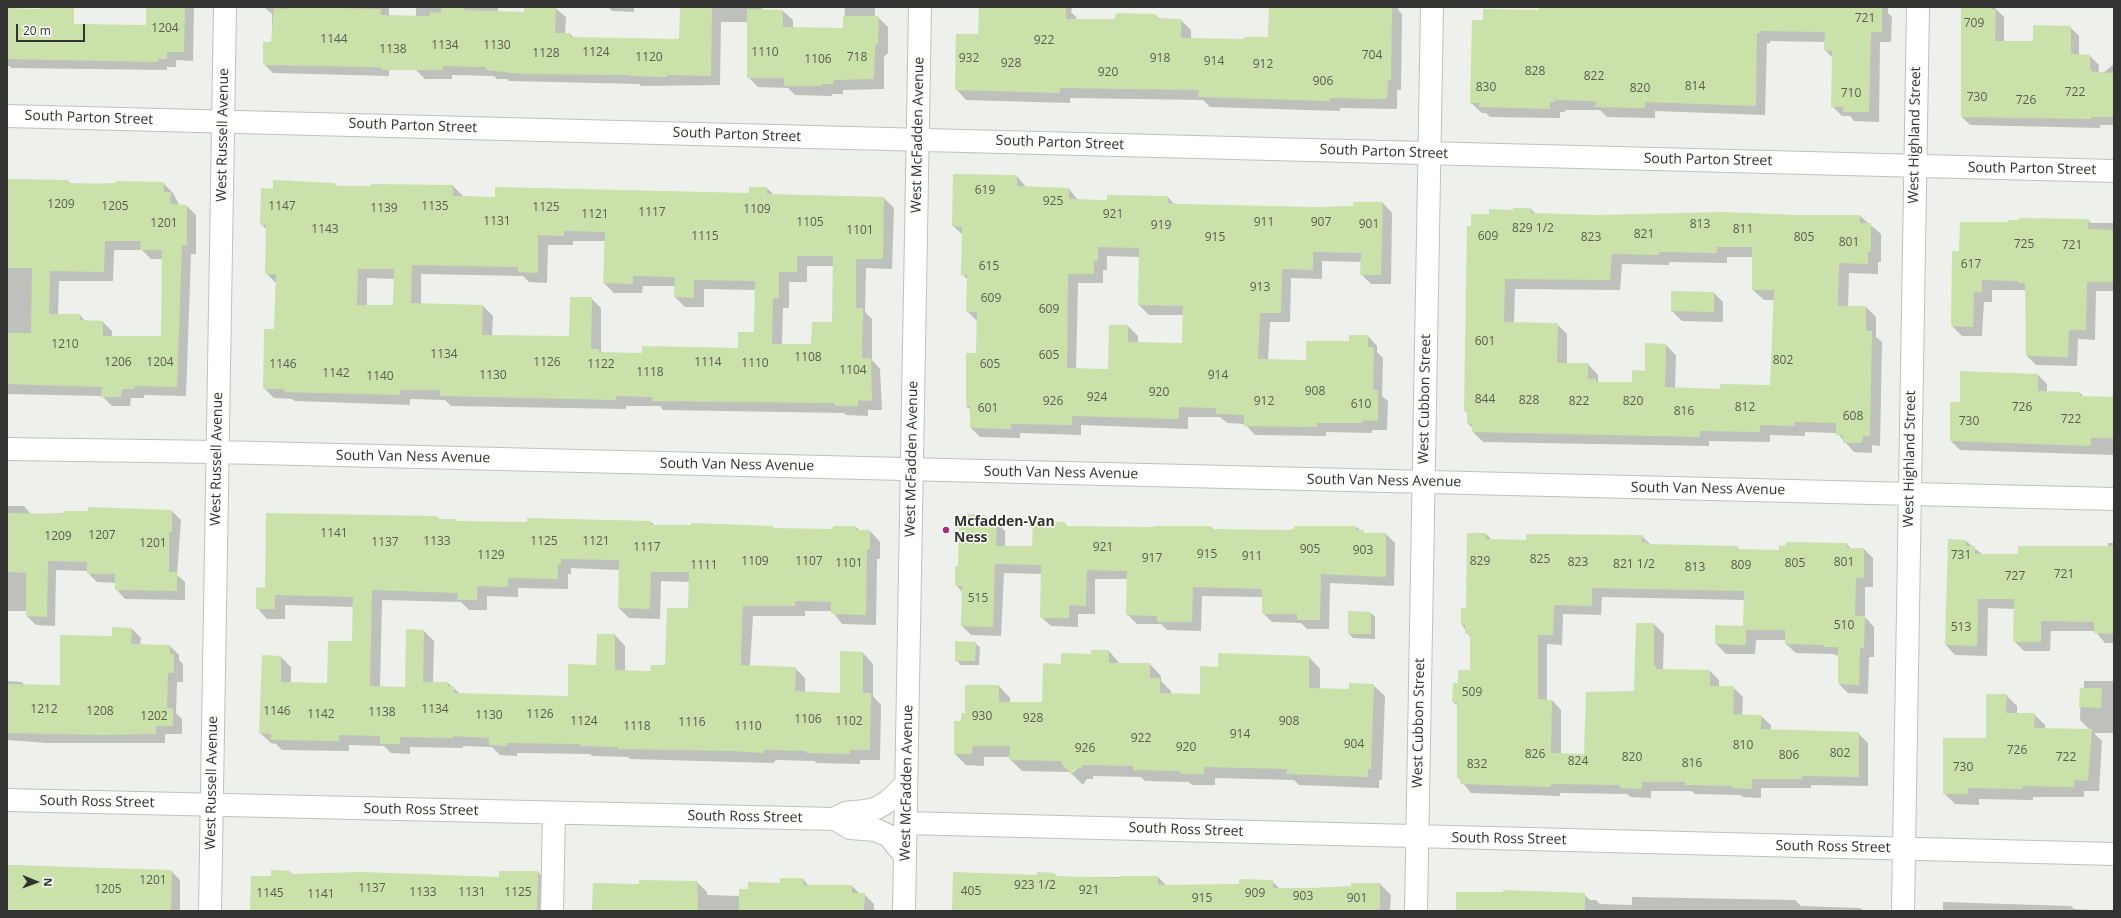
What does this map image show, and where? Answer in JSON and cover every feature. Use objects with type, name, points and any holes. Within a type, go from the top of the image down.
[{"type":"street","name":"West Russell Avenue","points":[[210,911],[225,7]]},
{"type":"street","name":"West McFadden Avenue","points":[[904,911],[920,7]]},
{"type":"street","name":"West Cubbon Street","points":[[1416,911],[1432,7]]},
{"type":"street","name":"West Highland Street","points":[[1903,911],[1918,7]]},
{"type":"street","name":"South Parton Street","points":[[7,116],[2114,171]]},
{"type":"street","name":"South Van Ness Avenue","points":[[7,449],[218,452],[2114,499]]},
{"type":"street","name":"South Ross Street","points":[[835,819],[846,811],[870,810],[880,807],[906,784]]},
{"type":"street","name":"South Ross Street","points":[[7,800],[554,814],[835,819],[850,828],[876,830],[888,836],[905,856]]},
{"type":"street","points":[[552,911],[554,814]]},
{"type":"street","name":"South Ross Street","points":[[905,823],[2114,854]]},
{"type":"building","points":[[40,7],[74,7],[74,24],[146,25],[146,7],[185,7],[184,52],[167,52],[167,59],[158,59],[158,62],[7,59],[7,8],[40,9]]},
{"type":"building","points":[[288,7],[381,9],[381,15],[430,16],[430,12],[441,13],[441,7],[464,7],[464,10],[524,12],[524,7],[556,7],[555,33],[570,33],[570,37],[679,39],[680,7],[712,7],[711,76],[667,75],[667,77],[630,75],[522,74],[486,70],[486,67],[443,66],[443,70],[382,70],[382,68],[372,67],[263,65],[263,42],[271,42],[274,8],[287,9]]},
{"type":"building","points":[[979,7],[1066,7],[1066,19],[1115,19],[1115,15],[1117,13],[1156,14],[1156,18],[1181,19],[1181,38],[1244,39],[1244,37],[1268,37],[1269,7],[1392,7],[1391,80],[1388,80],[1387,99],[1330,98],[1330,101],[1198,97],[1199,90],[1060,88],[1060,93],[955,90],[956,34],[978,34]]},
{"type":"building","points":[[1539,7],[1882,7],[1882,32],[1871,32],[1869,112],[1843,112],[1843,107],[1831,107],[1832,51],[1824,50],[1825,32],[1760,31],[1760,33],[1757,33],[1756,106],[1645,102],[1645,108],[1595,107],[1596,101],[1555,100],[1555,102],[1550,102],[1550,109],[1479,107],[1479,103],[1470,103],[1472,20],[1483,20],[1483,9],[1539,10]]},
{"type":"building","points":[[1961,7],[1991,7],[1991,9],[1996,10],[1995,41],[2033,41],[2033,25],[2071,26],[2071,54],[2090,55],[2090,70],[2092,70],[2092,72],[2114,73],[2114,117],[2091,117],[2091,119],[1961,117]]},
{"type":"building","points":[[747,9],[783,10],[783,27],[843,28],[843,16],[879,16],[878,43],[875,47],[874,79],[834,80],[833,84],[822,84],[822,86],[784,86],[784,78],[747,78]]},
{"type":"building","points":[[953,174],[1017,175],[1017,186],[1069,188],[1069,199],[1107,200],[1107,195],[1168,196],[1168,203],[1180,204],[1316,207],[1353,206],[1353,202],[1383,202],[1381,275],[1360,275],[1361,253],[1313,252],[1313,270],[1282,269],[1281,313],[1260,313],[1258,359],[1306,360],[1306,341],[1349,341],[1349,335],[1368,335],[1368,347],[1374,347],[1373,390],[1378,390],[1378,421],[1363,420],[1363,423],[1317,423],[1317,427],[1244,426],[1244,415],[1216,414],[1216,408],[1179,407],[1179,419],[1072,416],[1072,425],[1011,424],[1011,429],[970,428],[970,406],[966,406],[966,353],[976,353],[977,312],[966,312],[967,275],[961,275],[962,227],[952,226]],"holes":[[[1098,247],[1139,248],[1138,305],[1183,306],[1182,343],[1128,342],[1128,325],[1109,325],[1108,369],[1067,368],[1068,274],[1094,274],[1094,261],[1098,261]]]},
{"type":"building","points":[[7,179],[68,180],[68,183],[104,184],[116,183],[116,181],[164,182],[164,192],[171,192],[170,204],[187,205],[187,245],[182,245],[177,387],[135,386],[135,389],[122,389],[121,397],[101,397],[102,387],[7,384],[7,333],[31,333],[32,268],[7,268]],"holes":[[[105,241],[141,241],[140,250],[162,250],[161,336],[103,336],[103,321],[80,320],[80,314],[49,314],[50,271],[104,272]]]},
{"type":"building","points":[[273,180],[335,183],[335,186],[371,186],[371,184],[453,185],[453,196],[495,197],[495,187],[749,193],[749,187],[767,187],[767,194],[884,197],[883,259],[856,259],[856,308],[863,308],[862,358],[871,358],[872,401],[858,400],[858,406],[835,406],[835,403],[652,401],[653,397],[616,396],[616,400],[440,396],[440,390],[400,390],[400,395],[284,392],[284,389],[263,389],[264,329],[274,329],[276,274],[265,274],[266,225],[260,225],[261,188],[273,189]],"holes":[[[564,231],[605,232],[603,283],[633,284],[633,276],[675,277],[674,297],[694,298],[694,280],[755,281],[754,332],[738,332],[738,348],[642,346],[642,353],[599,352],[599,349],[591,349],[592,297],[570,297],[569,336],[482,335],[483,305],[411,303],[412,265],[518,267],[518,272],[538,273],[538,235],[564,236]],[[797,256],[833,256],[832,322],[812,322],[811,344],[772,344],[773,298],[779,298],[779,272],[797,272]],[[358,269],[394,269],[393,305],[357,305]]]},
{"type":"building","points":[[1513,208],[1531,208],[1531,213],[1598,215],[1725,212],[1795,215],[1860,215],[1860,223],[1871,223],[1871,252],[1868,252],[1868,264],[1839,263],[1838,306],[1866,306],[1866,331],[1872,331],[1870,436],[1863,436],[1862,443],[1843,443],[1843,435],[1836,435],[1836,423],[1795,422],[1795,426],[1760,425],[1760,432],[1700,431],[1700,437],[1472,432],[1472,424],[1467,424],[1467,410],[1464,411],[1467,226],[1471,226],[1471,214],[1489,214],[1489,209],[1513,210]],"holes":[[[1717,247],[1752,247],[1752,290],[1774,290],[1770,385],[1720,384],[1720,389],[1665,387],[1666,344],[1645,343],[1645,371],[1632,370],[1632,382],[1596,382],[1596,379],[1588,379],[1588,363],[1557,363],[1558,323],[1504,322],[1505,279],[1610,280],[1612,254],[1659,255],[1659,252],[1717,253]]]},
{"type":"building","points":[[2019,218],[2089,219],[2088,229],[2114,230],[2114,282],[2087,282],[2086,330],[2069,330],[2068,357],[2026,356],[2025,283],[2018,283],[2018,281],[1982,280],[1982,292],[1974,292],[1973,327],[1951,326],[1952,251],[1959,251],[1960,222],[2008,222],[2008,220],[2019,220]]},
{"type":"building","points":[[1671,291],[1714,292],[1714,312],[1671,311]]},
{"type":"building","points":[[1960,371],[2038,374],[2038,391],[2080,392],[2080,396],[2114,397],[2114,438],[2091,438],[2091,446],[1950,441],[1950,402],[1960,402]]},
{"type":"building","points":[[88,507],[172,510],[172,532],[169,532],[169,572],[177,572],[177,591],[115,590],[115,574],[87,574],[87,562],[48,561],[47,617],[26,616],[26,573],[7,572],[7,513],[63,514],[63,511],[88,511]]},
{"type":"building","points":[[266,513],[437,516],[437,519],[457,519],[457,521],[527,522],[527,518],[651,521],[651,525],[691,525],[691,523],[773,526],[773,528],[833,529],[833,526],[856,526],[856,530],[870,530],[870,549],[867,549],[866,615],[831,614],[831,602],[795,601],[795,606],[743,606],[741,665],[796,667],[795,691],[840,693],[840,651],[863,652],[863,693],[871,693],[870,750],[850,750],[850,754],[765,750],[763,753],[618,749],[618,747],[580,746],[580,744],[507,743],[507,746],[489,745],[489,738],[453,736],[453,738],[400,737],[400,744],[380,744],[380,736],[339,735],[339,741],[271,740],[271,734],[259,733],[262,655],[281,656],[281,682],[327,683],[328,641],[352,641],[353,597],[275,595],[275,609],[256,609],[256,587],[265,588]],"holes":[[[561,559],[619,560],[618,608],[650,609],[651,572],[689,572],[688,608],[667,608],[665,665],[651,665],[650,671],[615,670],[615,634],[597,634],[596,665],[568,664],[568,696],[454,693],[454,686],[448,686],[448,682],[423,682],[424,630],[406,629],[405,687],[370,686],[372,590],[458,593],[457,600],[477,600],[477,586],[508,587],[508,578],[558,579],[558,564],[561,564]]]},
{"type":"building","points":[[968,514],[986,515],[986,520],[997,521],[996,546],[1032,546],[1033,522],[1065,522],[1065,526],[1211,526],[1211,529],[1287,530],[1294,529],[1294,526],[1356,526],[1356,530],[1364,530],[1364,533],[1386,533],[1386,577],[1321,574],[1320,620],[1297,620],[1297,614],[1262,614],[1262,589],[1193,587],[1192,622],[1157,622],[1157,616],[1126,615],[1127,571],[1087,570],[1086,606],[1069,605],[1069,618],[1040,618],[1041,565],[995,564],[993,627],[961,626],[962,586],[955,586],[955,566],[958,566],[959,520],[968,520]]},
{"type":"building","points":[[1467,533],[1486,533],[1486,539],[1526,540],[1526,534],[1643,535],[1642,542],[1647,542],[1647,544],[1738,546],[1737,549],[1779,550],[1779,545],[1785,546],[1786,542],[1847,543],[1847,548],[1864,548],[1864,578],[1856,578],[1855,616],[1865,616],[1864,648],[1860,648],[1859,685],[1838,684],[1838,647],[1824,647],[1824,645],[1785,644],[1785,630],[1746,630],[1746,645],[1715,644],[1715,625],[1743,626],[1744,591],[1592,588],[1592,606],[1554,605],[1553,635],[1538,635],[1538,699],[1552,700],[1551,753],[1584,754],[1586,692],[1634,691],[1636,623],[1654,623],[1654,666],[1656,666],[1656,669],[1710,670],[1710,686],[1734,686],[1733,714],[1761,715],[1761,729],[1859,732],[1859,777],[1802,776],[1802,779],[1752,779],[1752,789],[1732,788],[1732,786],[1685,785],[1685,782],[1642,782],[1642,789],[1620,788],[1620,785],[1551,784],[1551,787],[1460,784],[1461,778],[1457,778],[1457,702],[1452,702],[1453,683],[1458,683],[1458,670],[1470,670],[1470,634],[1465,634],[1465,625],[1461,625],[1461,608],[1466,608]]},
{"type":"building","points":[[1948,539],[1966,540],[1966,546],[1975,546],[1975,554],[2018,554],[2018,546],[2114,546],[2114,634],[2094,633],[2094,622],[2041,621],[2041,642],[2013,642],[2014,599],[1978,599],[1977,646],[1945,645]]},
{"type":"building","points":[[1348,611],[1371,612],[1371,634],[1348,634]]},
{"type":"building","points":[[112,627],[132,628],[131,644],[170,645],[170,654],[174,654],[174,673],[168,673],[167,708],[173,708],[173,726],[156,726],[156,734],[102,735],[7,733],[7,684],[60,685],[60,635],[112,636]]},
{"type":"building","points":[[955,641],[976,642],[975,661],[955,661]]},
{"type":"building","points":[[1091,650],[1109,650],[1109,663],[1150,663],[1150,678],[1160,678],[1160,693],[1200,694],[1200,666],[1218,667],[1218,653],[1309,656],[1309,688],[1349,689],[1349,683],[1374,684],[1371,769],[1368,769],[1368,777],[1287,774],[1287,769],[1204,767],[1204,774],[1180,774],[1180,771],[1133,770],[1133,766],[1082,765],[1082,768],[1076,768],[1071,774],[1061,763],[1061,761],[1009,760],[1010,746],[973,746],[972,754],[954,754],[954,721],[961,721],[961,713],[965,713],[965,685],[999,685],[999,702],[1042,702],[1043,663],[1061,664],[1061,653],[1091,654]]},
{"type":"building","points":[[2080,688],[2102,688],[2101,708],[2079,707]]},
{"type":"building","points":[[1986,694],[2007,694],[2006,713],[2035,713],[2034,728],[2092,729],[2088,781],[2074,780],[2074,787],[2023,786],[2023,789],[1968,788],[1968,794],[1943,794],[1943,738],[1986,738]]},
{"type":"building","points":[[7,865],[172,870],[171,911],[7,911]]},
{"type":"building","points":[[271,870],[290,871],[290,874],[363,872],[499,877],[499,871],[538,871],[537,911],[250,911],[251,876],[271,876]]},
{"type":"building","points":[[953,872],[1037,875],[1037,872],[1054,873],[1054,876],[1120,878],[1120,876],[1158,876],[1158,885],[1239,884],[1239,879],[1273,880],[1273,888],[1312,888],[1351,886],[1351,883],[1380,883],[1380,909],[1376,909],[1376,911],[952,911]]},
{"type":"building","points":[[780,878],[803,878],[803,885],[852,885],[852,893],[865,893],[864,911],[739,911],[739,889],[748,889],[748,882],[780,883]]},
{"type":"building","points":[[639,880],[697,881],[698,911],[592,911],[593,883],[639,884]]},
{"type":"building","points":[[1503,890],[1585,893],[1585,911],[1456,911],[1456,892],[1503,892]]},
{"type":"place","name":"Mcfadden-Van Ness","points":[[946,530]]}]
